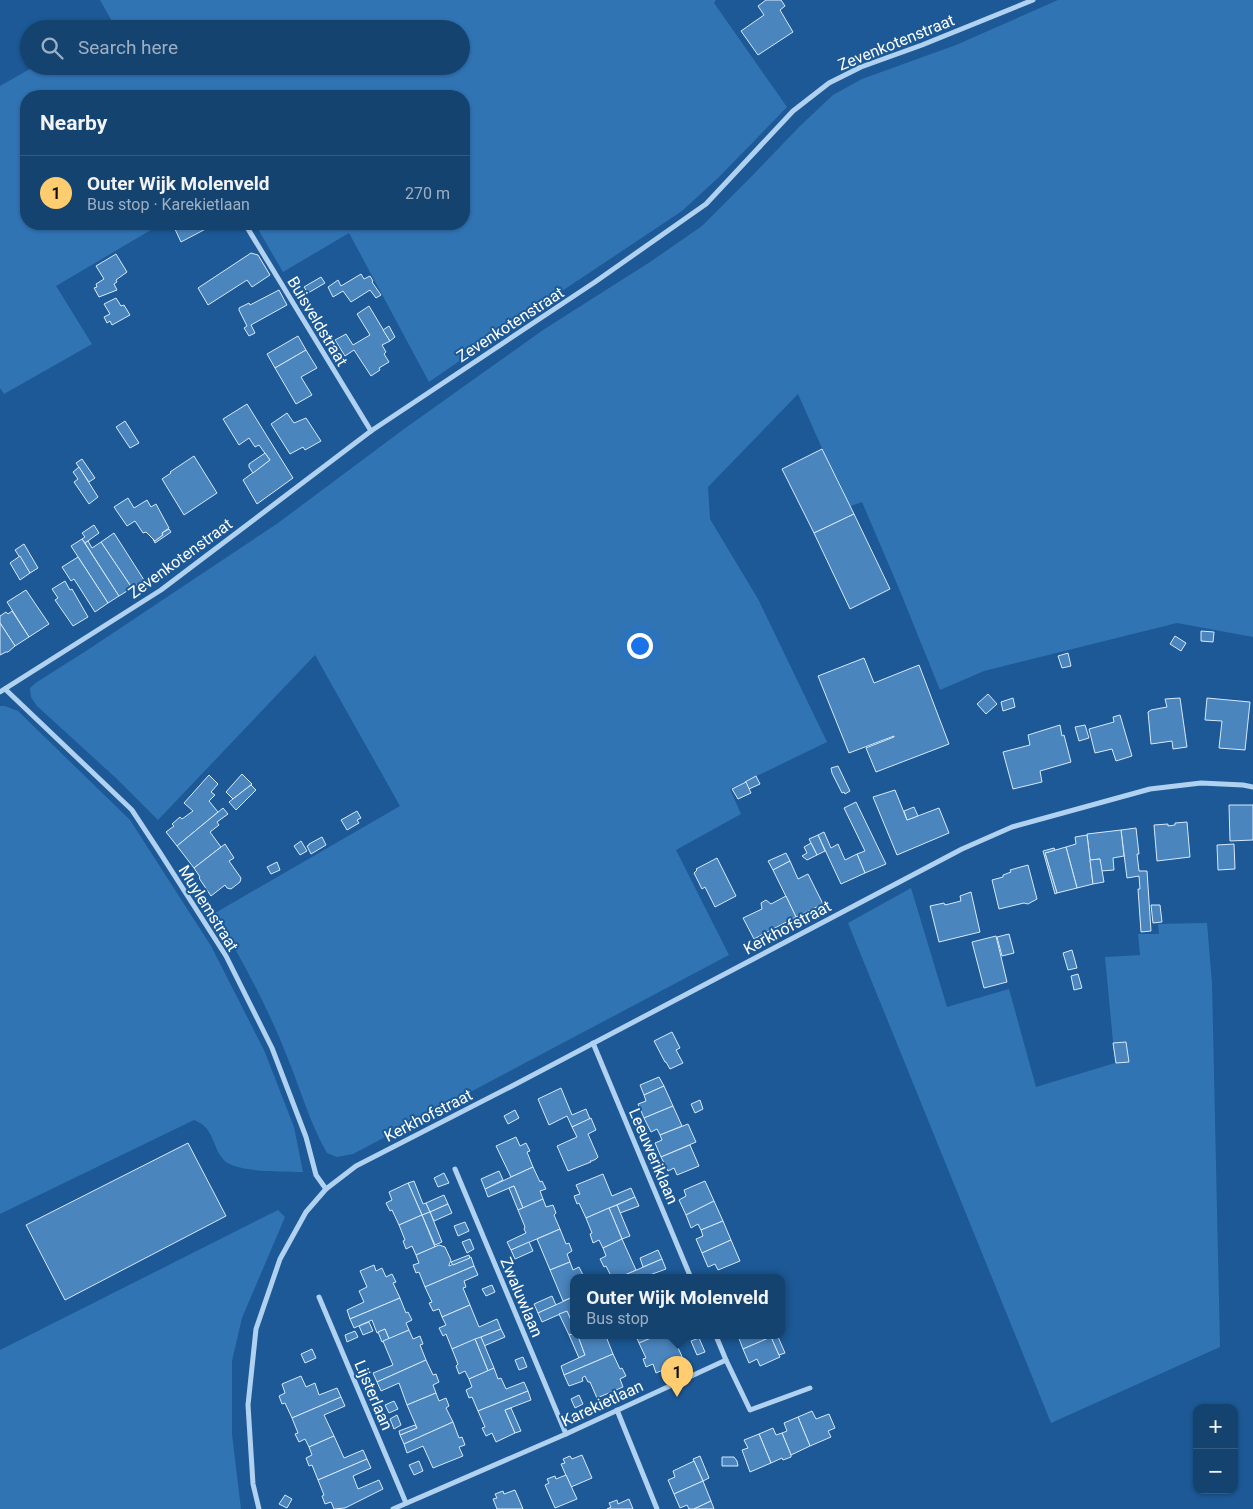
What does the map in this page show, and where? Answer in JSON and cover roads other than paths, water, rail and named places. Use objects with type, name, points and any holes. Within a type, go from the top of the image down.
[{"type":"street","name":"Zevenkotenstraat","points":[[3,691],[161,590],[371,431],[595,282],[706,204],[793,111],[829,83],[861,67],[922,45],[1033,0]]},
{"type":"street","name":"Buisveldstraat","points":[[249,230],[371,431]]},
{"type":"street","name":"Muylemstraat","points":[[3,691],[132,810],[159,851],[226,956],[272,1048],[306,1137],[316,1175],[326,1189]]},
{"type":"street","name":"Kerkhofstraat","points":[[259,1509],[253,1484],[248,1405],[256,1330],[280,1258],[306,1212],[326,1189],[356,1166],[962,849],[1012,828],[1150,790],[1200,783],[1253,787]]},
{"type":"street","name":"Leeuweriklaan","points":[[593,1043],[690,1274]]},
{"type":"street","name":"Zwaluwlaan","points":[[455,1169],[566,1434]]},
{"type":"street","name":"Lijsterlaan","points":[[319,1298],[406,1503]]},
{"type":"street","points":[[717,1339],[750,1410],[810,1388]]},
{"type":"street","name":"Karekietlaan","points":[[393,1509],[566,1434],[726,1360]]},
{"type":"street","points":[[617,1410],[657,1509]]},
{"type":"place","name":"Outer Wijk Molenveld","points":[[677,1397]]}]
